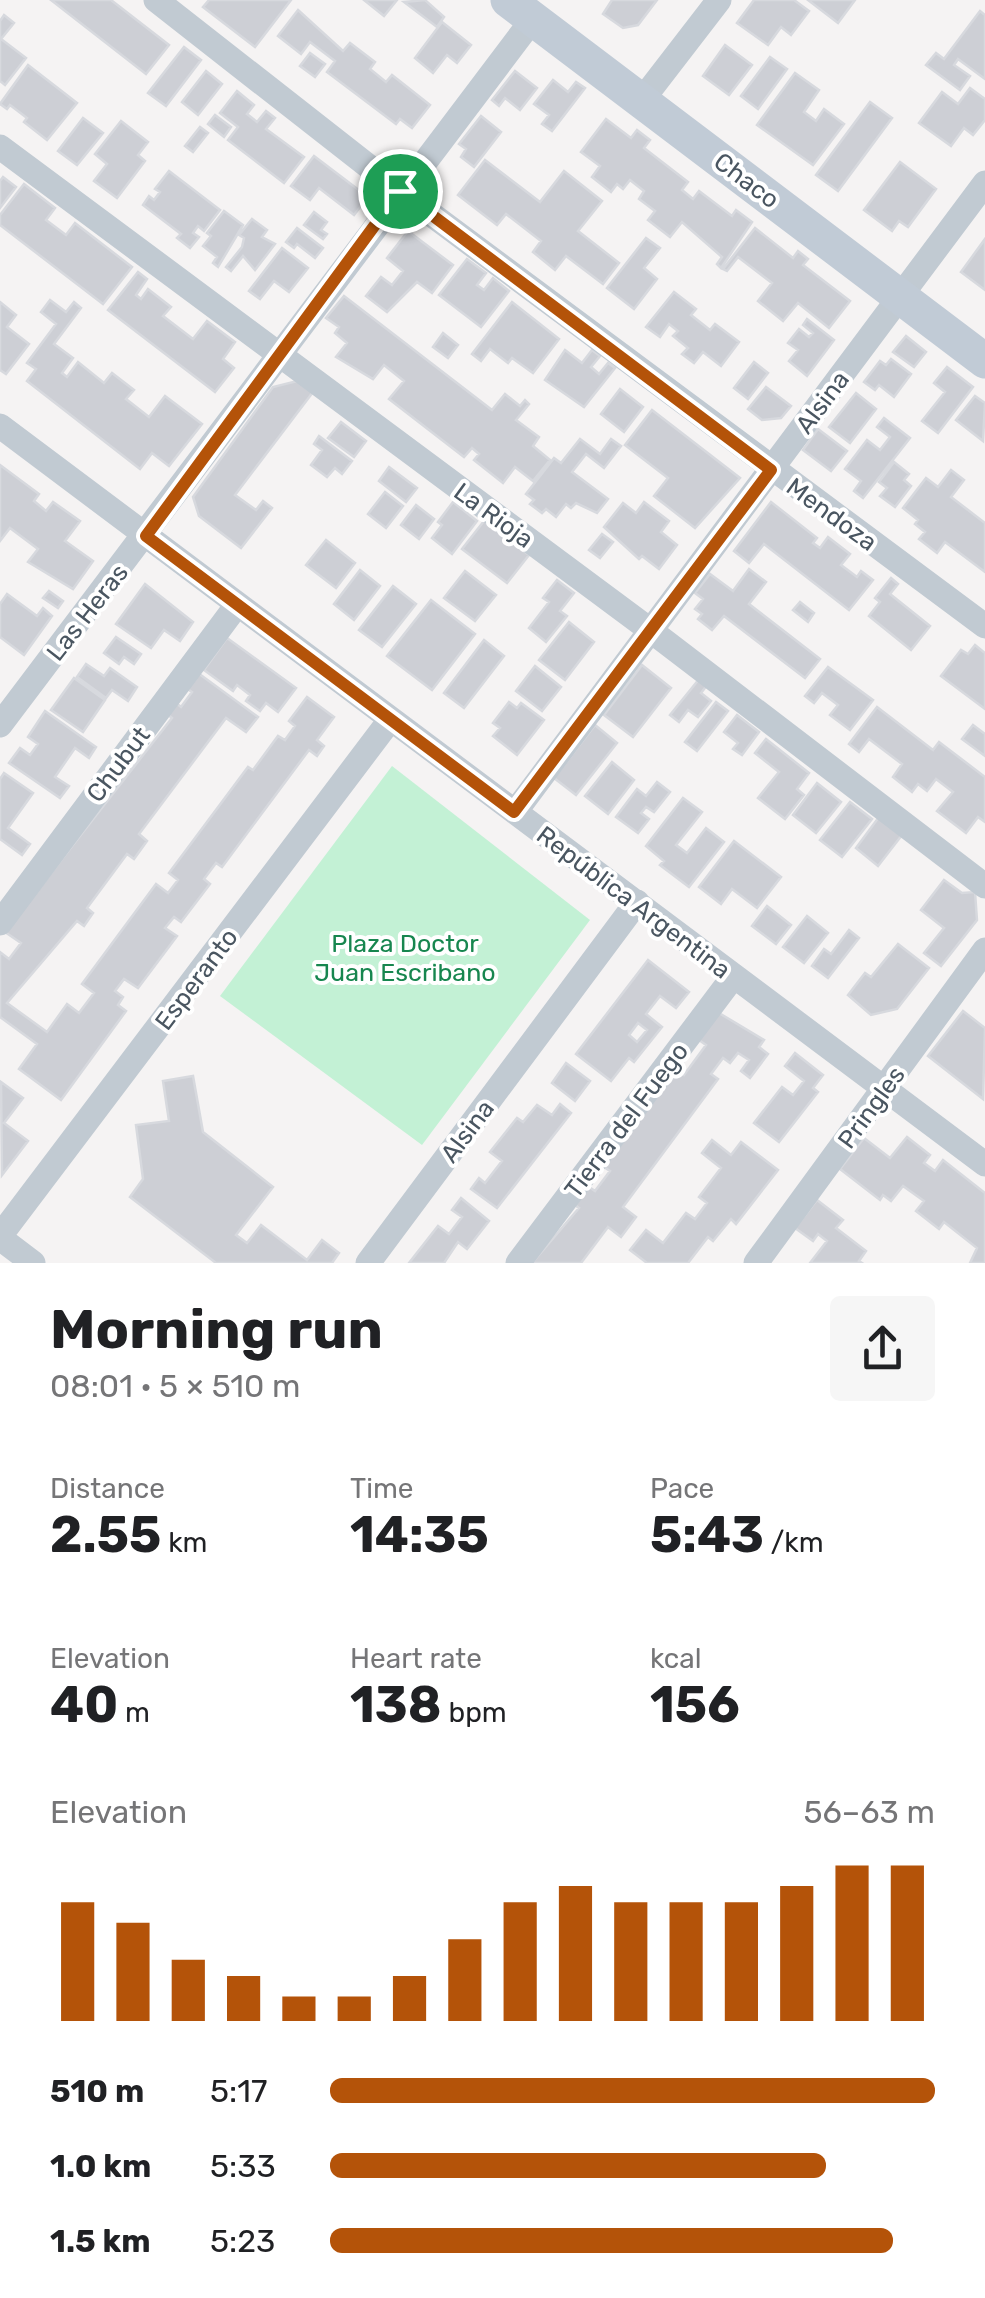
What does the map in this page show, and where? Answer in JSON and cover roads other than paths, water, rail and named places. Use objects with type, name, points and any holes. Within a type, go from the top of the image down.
[{"type":"main road","name":"Chaco","points":[[520,10],[985,360]]},
{"type":"street","name":"Mendoza","points":[[156,0],[400,191],[985,626]]},
{"type":"street","points":[[642,100],[719,0]]},
{"type":"street","name":"Las Heras","points":[[4,711],[146,536],[279,356],[400,191],[520,10]]},
{"type":"street","name":"La Rioja","points":[[0,147],[650,630],[985,886]]},
{"type":"street","name":"Alsina","points":[[514,812],[985,183]]},
{"type":"street","name":"República Argentina","points":[[0,426],[985,1164]]},
{"type":"street","name":"Chubut","points":[[0,923],[237,605]]},
{"type":"street","name":"Esperanto","points":[[0,1237],[390,720]]},
{"type":"street","name":"Alsina","points":[[368,1263],[637,902]]},
{"type":"street","name":"Pringles","points":[[756,1263],[985,950]]},
{"type":"street","name":"Tierra del Fuego","points":[[518,1263],[733,977]]},
{"type":"street","points":[[0,1237],[33,1263]]},
{"type":"park label","name":"Plaza Doctor Juan Escribano","points":[[405,958]]}]
